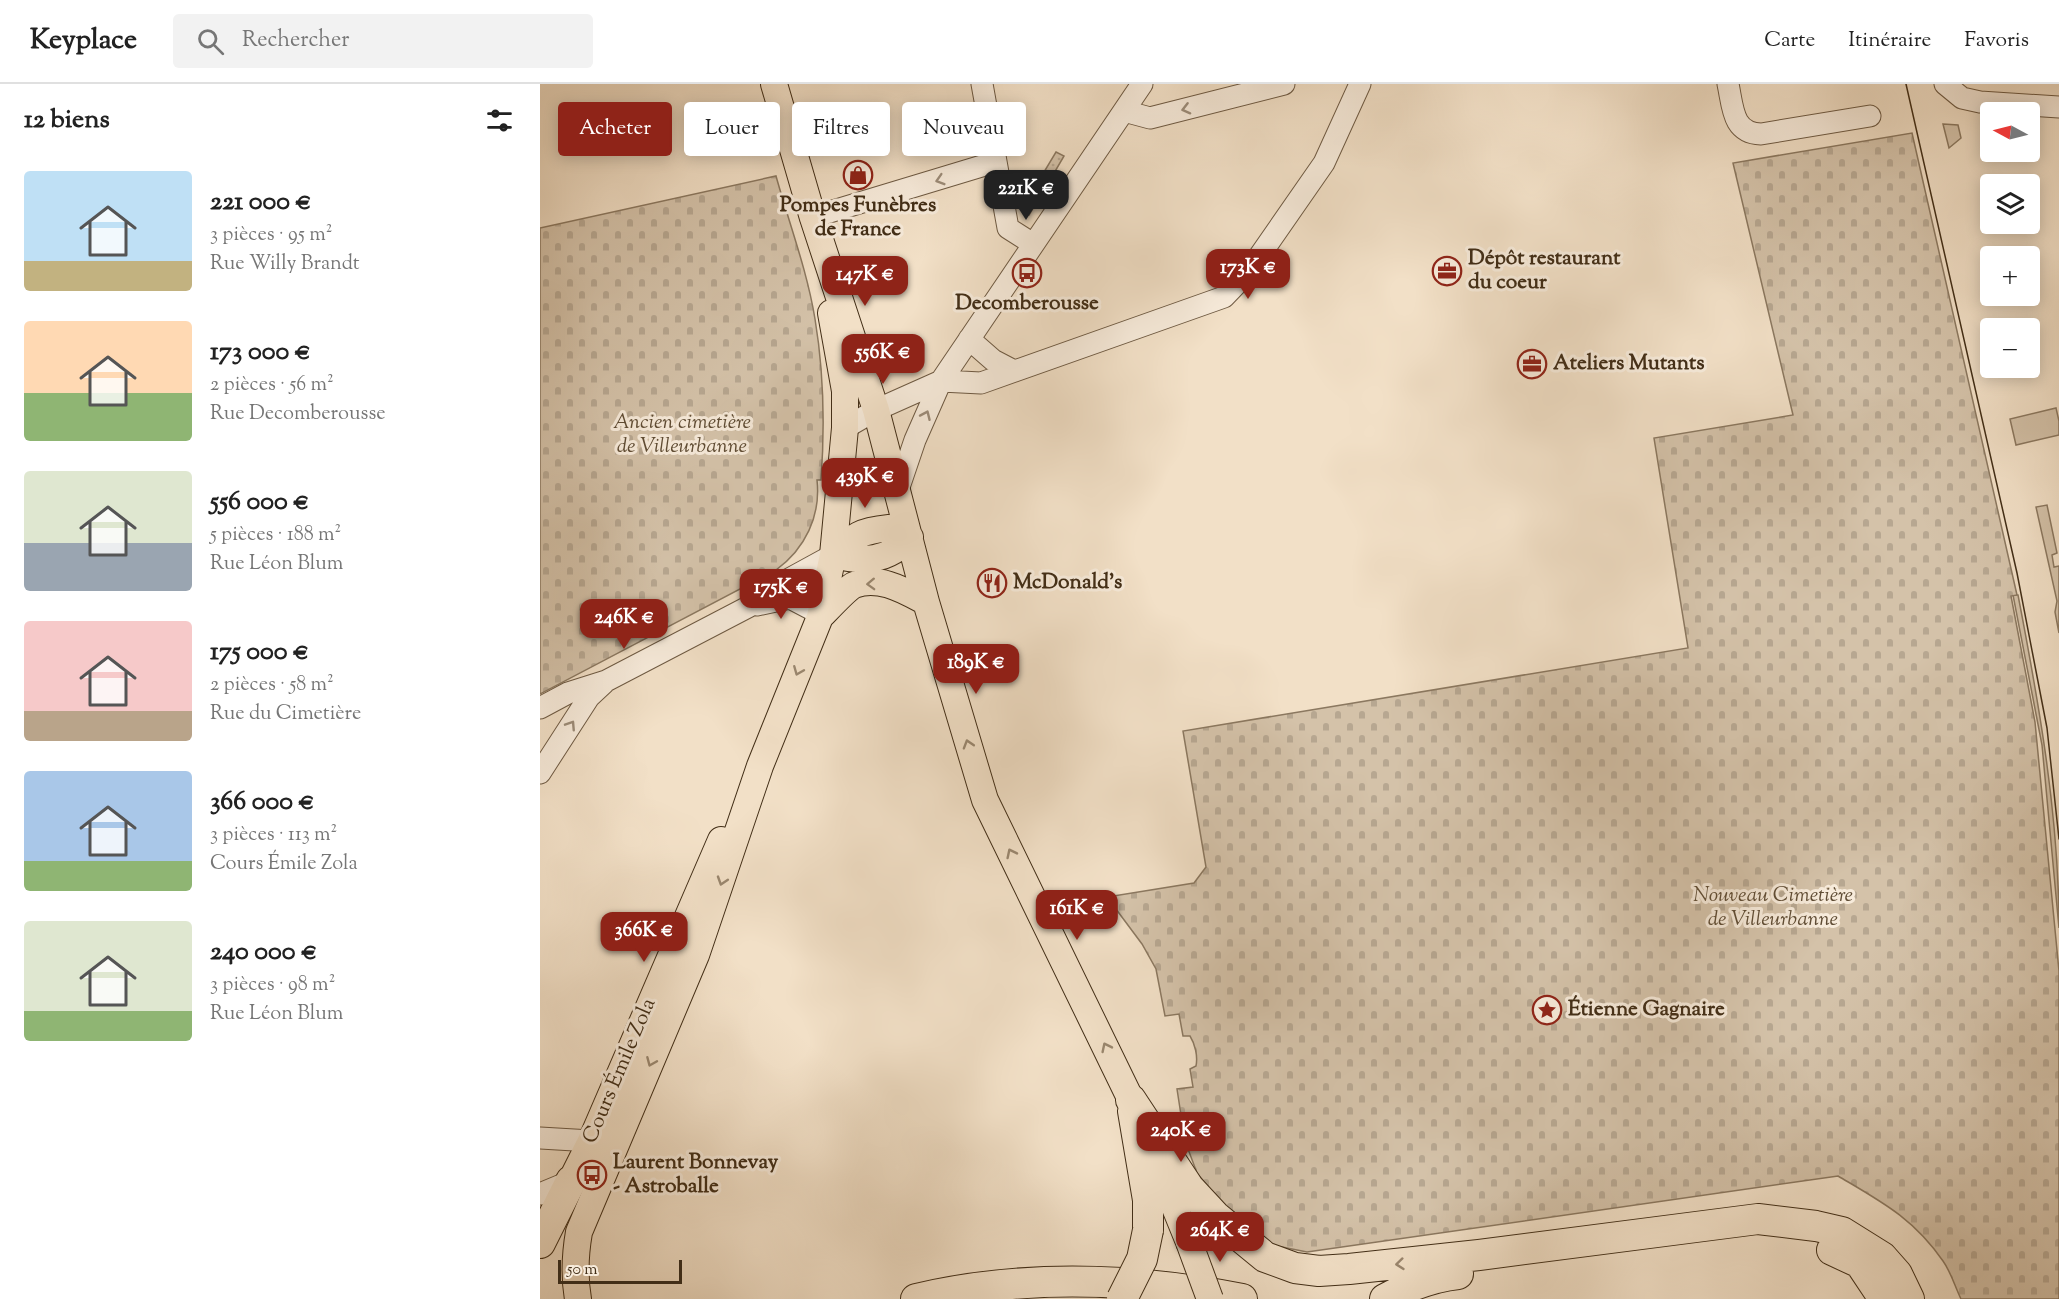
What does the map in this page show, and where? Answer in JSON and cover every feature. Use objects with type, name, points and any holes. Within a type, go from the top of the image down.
[{"type":"highway","points":[[1122,1299],[1142,1259],[1148,1230],[1148,1200],[1131,1100]]},
{"type":"highway","points":[[1131,1100],[1189,1188],[1215,1216],[1264,1257],[1295,1268],[1319,1271],[1349,1269],[1758,1220],[1816,1226],[1842,1232],[1882,1257],[1897,1274],[1909,1299]]},
{"type":"highway","points":[[540,1243],[571,1181]]},
{"type":"highway","points":[[1385,1299],[1406,1287],[1453,1275],[1759,1237],[1816,1243],[1860,1263],[1884,1299]]},
{"type":"highway","points":[[916,1299],[1004,1285],[1074,1282],[1153,1286],[1242,1299]]},
{"type":"main road","points":[[774,84],[813,217],[876,410],[926,602],[985,800],[1131,1100],[1210,1299]]},
{"type":"main road","name":"Cours Émile Zola","points":[[578,1299],[575,1257],[579,1232],[696,955],[760,766],[820,617],[833,555],[845,428],[845,392],[813,217]]},
{"type":"main road","points":[[833,555],[851,539],[865,531],[889,528],[909,537]]},
{"type":"main road","points":[[820,617],[854,585],[875,582],[899,588],[926,602]]},
{"type":"main road","name":"Cours Émile Zola","points":[[571,1181],[591,1141],[714,852],[760,766]]},
{"type":"street","points":[[982,84],[1008,228],[1034,244]]},
{"type":"street","points":[[898,490],[915,440],[941,381],[1142,84]]},
{"type":"street","points":[[1124,111],[1150,118],[1284,84]]},
{"type":"street","points":[[845,428],[876,410],[941,381],[981,383],[1224,297],[1249,271],[1324,163],[1360,84]]},
{"type":"street","points":[[1728,84],[1737,123],[1746,132],[1752,134],[1870,116]]},
{"type":"street","points":[[1945,84],[1962,99],[2059,107]]},
{"type":"street","points":[[813,217],[995,162]]},
{"type":"street","points":[[969,339],[993,360],[1014,371]]},
{"type":"street","points":[[540,708],[568,693],[606,681],[748,607],[769,590],[833,555]]},
{"type":"street","points":[[748,607],[790,598],[820,617]]},
{"type":"street","points":[[540,772],[589,697],[606,681]]},
{"type":"street","points":[[540,1138],[591,1141]]},
{"type":"street","points":[[540,1194],[571,1181]]},
{"type":"green space","points":[[1943,124],[1958,125],[1961,138],[1949,148]]},
{"type":"green space","name":"Nouveau Cimetière de Villeurbanne","points":[[1912,133],[2017,595],[2011,596],[2035,722],[2059,971],[2059,1299],[1961,1299],[1946,1265],[1920,1233],[1896,1212],[1838,1176],[1307,1252],[1272,1245],[1220,1202],[1197,1173],[1185,1141],[1177,1089],[1193,1087],[1190,1069],[1196,1066],[1195,1046],[1190,1036],[1183,1036],[1179,1014],[1165,1016],[1156,969],[1142,944],[1107,897],[1194,883],[1206,867],[1183,731],[1688,648],[1654,438],[1793,415],[1733,163]]},
{"type":"green space","points":[[1056,152],[1064,156],[1046,187],[1038,182]]},
{"type":"green space","name":"Ancien cimetière de Villeurbanne","points":[[776,176],[807,283],[815,319],[822,379],[821,480],[817,480],[816,506],[809,531],[795,552],[776,570],[540,694],[540,228]]},
{"type":"green space","points":[[1035,186],[1041,195],[1029,215],[1025,213],[1024,204]]},
{"type":"green space","points":[[2056,408],[2059,435],[2016,445],[2010,419]]},
{"type":"green space","points":[[2047,505],[2057,553],[2052,555],[2054,567],[2059,566],[2059,633],[2055,612],[2057,601],[2036,507]]},
{"type":"green space","points":[[2013,595],[2018,595],[2052,802],[2059,928],[2042,745]]},
{"type":"tram line","points":[[1906,84],[2017,573],[2047,728],[2059,839]]},
{"type":"place","name":"Pompes Funèbres de France","points":[[858,175]]},
{"type":"place","name":"Dépôt restaurant du coeur","points":[[1447,271]]},
{"type":"place","name":"Decomberousse","points":[[1027,273]]},
{"type":"place","name":"Ateliers Mutants","points":[[1532,364]]},
{"type":"place","name":"McDonald's","points":[[992,583]]},
{"type":"place","name":"Étienne Gagnaire","points":[[1547,1010]]},
{"type":"place","name":"Laurent Bonnevay - Astroballe","points":[[592,1175]]}]
